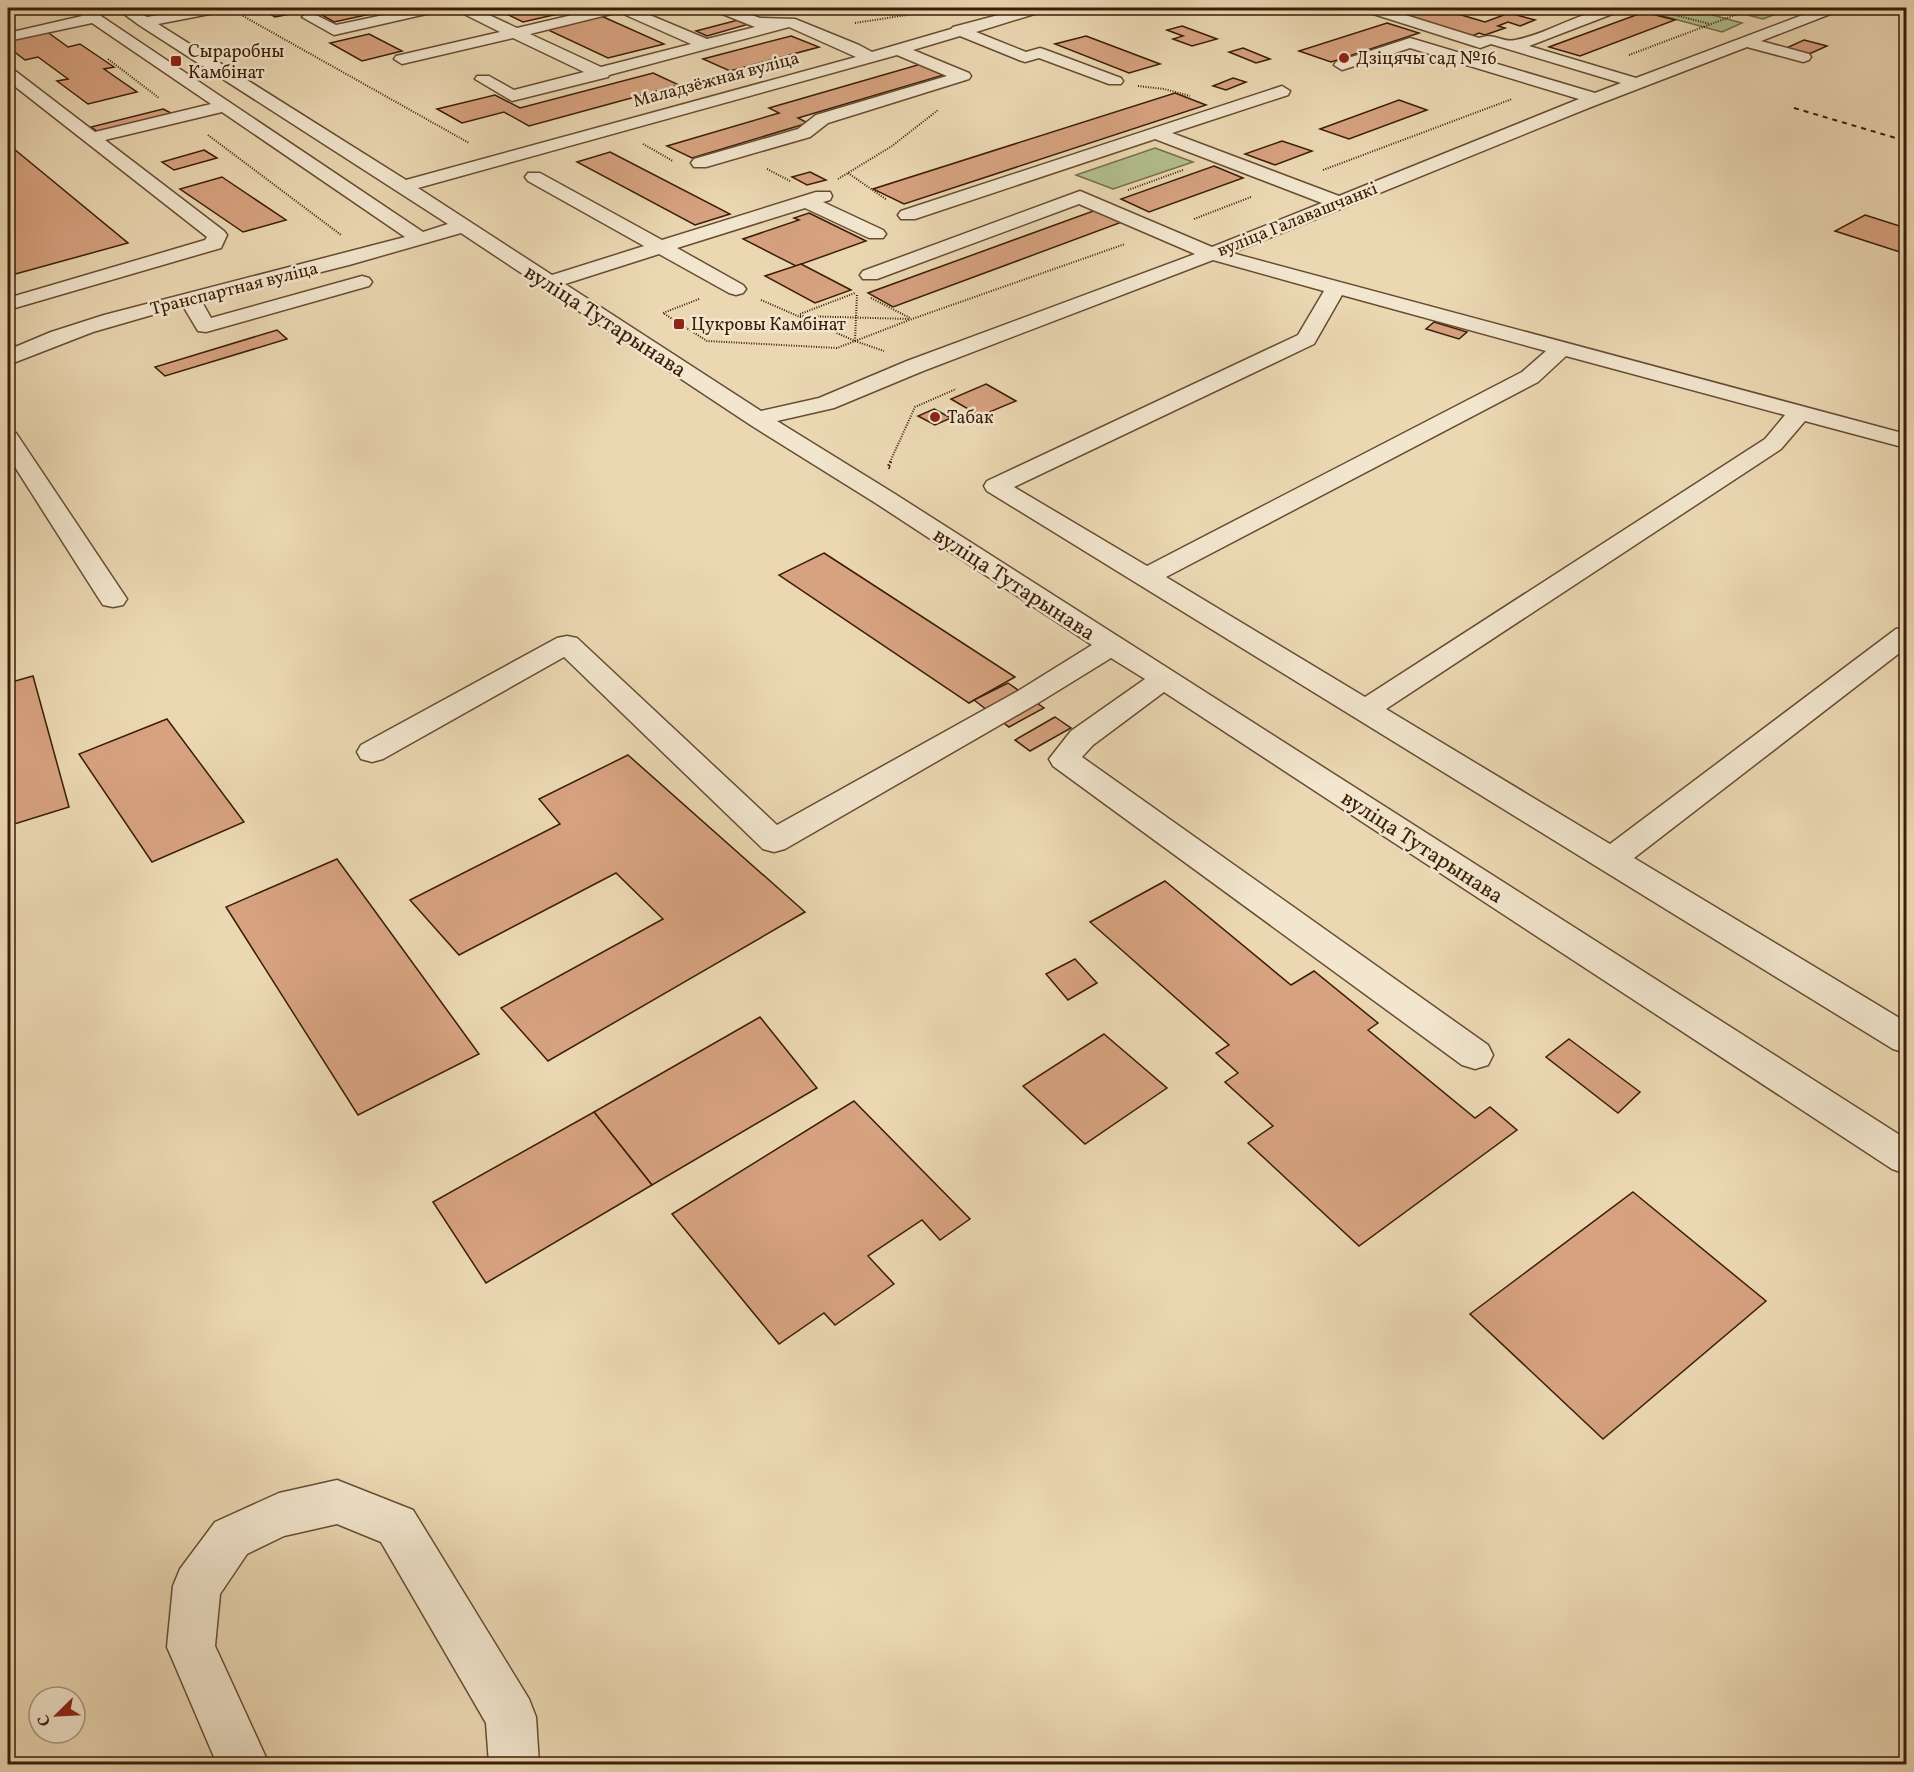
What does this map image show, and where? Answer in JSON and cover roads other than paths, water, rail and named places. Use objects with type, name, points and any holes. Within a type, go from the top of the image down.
[{"type":"street","points":[[80,8],[421,239]]},
{"type":"street","points":[[134,15],[220,8]]},
{"type":"street","points":[[310,17],[334,30],[435,8]]},
{"type":"street","points":[[463,8],[602,74]]},
{"type":"street","points":[[402,59],[620,8],[707,45]]},
{"type":"street","points":[[720,8],[758,23],[796,24],[853,48],[868,57]]},
{"type":"street","name":"Маладзёжная вуліца","points":[[403,186],[898,50],[958,30],[1040,8]]},
{"type":"street","points":[[1369,8],[1480,43],[1490,39],[1637,83]]},
{"type":"street","points":[[1514,46],[1616,8]]},
{"type":"street","name":"вуліца Галавашчанкі","points":[[757,419],[826,404],[915,366],[1212,254],[1596,99],[1833,8]]},
{"type":"street","points":[[758,23],[807,10]]},
{"type":"street","name":"вуліца Тутарынава","points":[[134,15],[403,186],[757,419],[1112,645],[1906,1158]]},
{"type":"street","points":[[9,37],[95,18]]},
{"type":"street","points":[[483,79],[512,96],[796,24]]},
{"type":"street","points":[[958,30],[1025,57],[1040,52],[1115,81]]},
{"type":"street","points":[[1744,41],[1803,57]]},
{"type":"street","points":[[1342,65],[1410,43],[1596,99]]},
{"type":"street","points":[[700,163],[804,133],[822,119],[963,76],[898,50]]},
{"type":"street","points":[[8,73],[217,235],[214,244],[8,304]]},
{"type":"street","points":[[901,209],[1156,133],[1281,91]]},
{"type":"street","points":[[89,136],[219,103]]},
{"type":"street","points":[[1156,133],[1338,202]]},
{"type":"street","points":[[534,177],[733,288]]},
{"type":"street","points":[[870,275],[1080,197],[1212,254],[1906,441]]},
{"type":"street","points":[[549,282],[814,198],[876,234]]},
{"type":"street","name":"Транспартная вуліца","points":[[8,358],[60,336],[190,298],[367,255],[462,226]]},
{"type":"street","points":[[190,298],[206,326],[362,282]]},
{"type":"street","points":[[1336,288],[1306,339],[996,486],[1905,1036]]},
{"type":"street","points":[[1146,577],[1530,376],[1562,348]]},
{"type":"street","points":[[1365,710],[1773,444],[1800,412]]},
{"type":"street","points":[[8,438],[113,599]]},
{"type":"street","points":[[1611,859],[1906,635]]},
{"type":"street","points":[[372,752],[567,644],[774,841],[1028,697],[1112,645]]},
{"type":"street","points":[[1164,679],[1082,738],[1064,759],[1475,1055]]},
{"type":"street","points":[[243,1764],[191,1647],[197,1586],[231,1538],[279,1515],[337,1502],[397,1526],[511,1717],[514,1764]]},
{"type":"railway","points":[[1794,108],[1906,141]]},
{"type":"place","name":"Дзіцячы сад №16","points":[[1344,58]]},
{"type":"place","name":"Сыраробны Камбінат","points":[[176,61]]},
{"type":"place","name":"Цукровы Камбінат","points":[[679,324]]},
{"type":"place","name":"Табак","points":[[935,417]]}]
